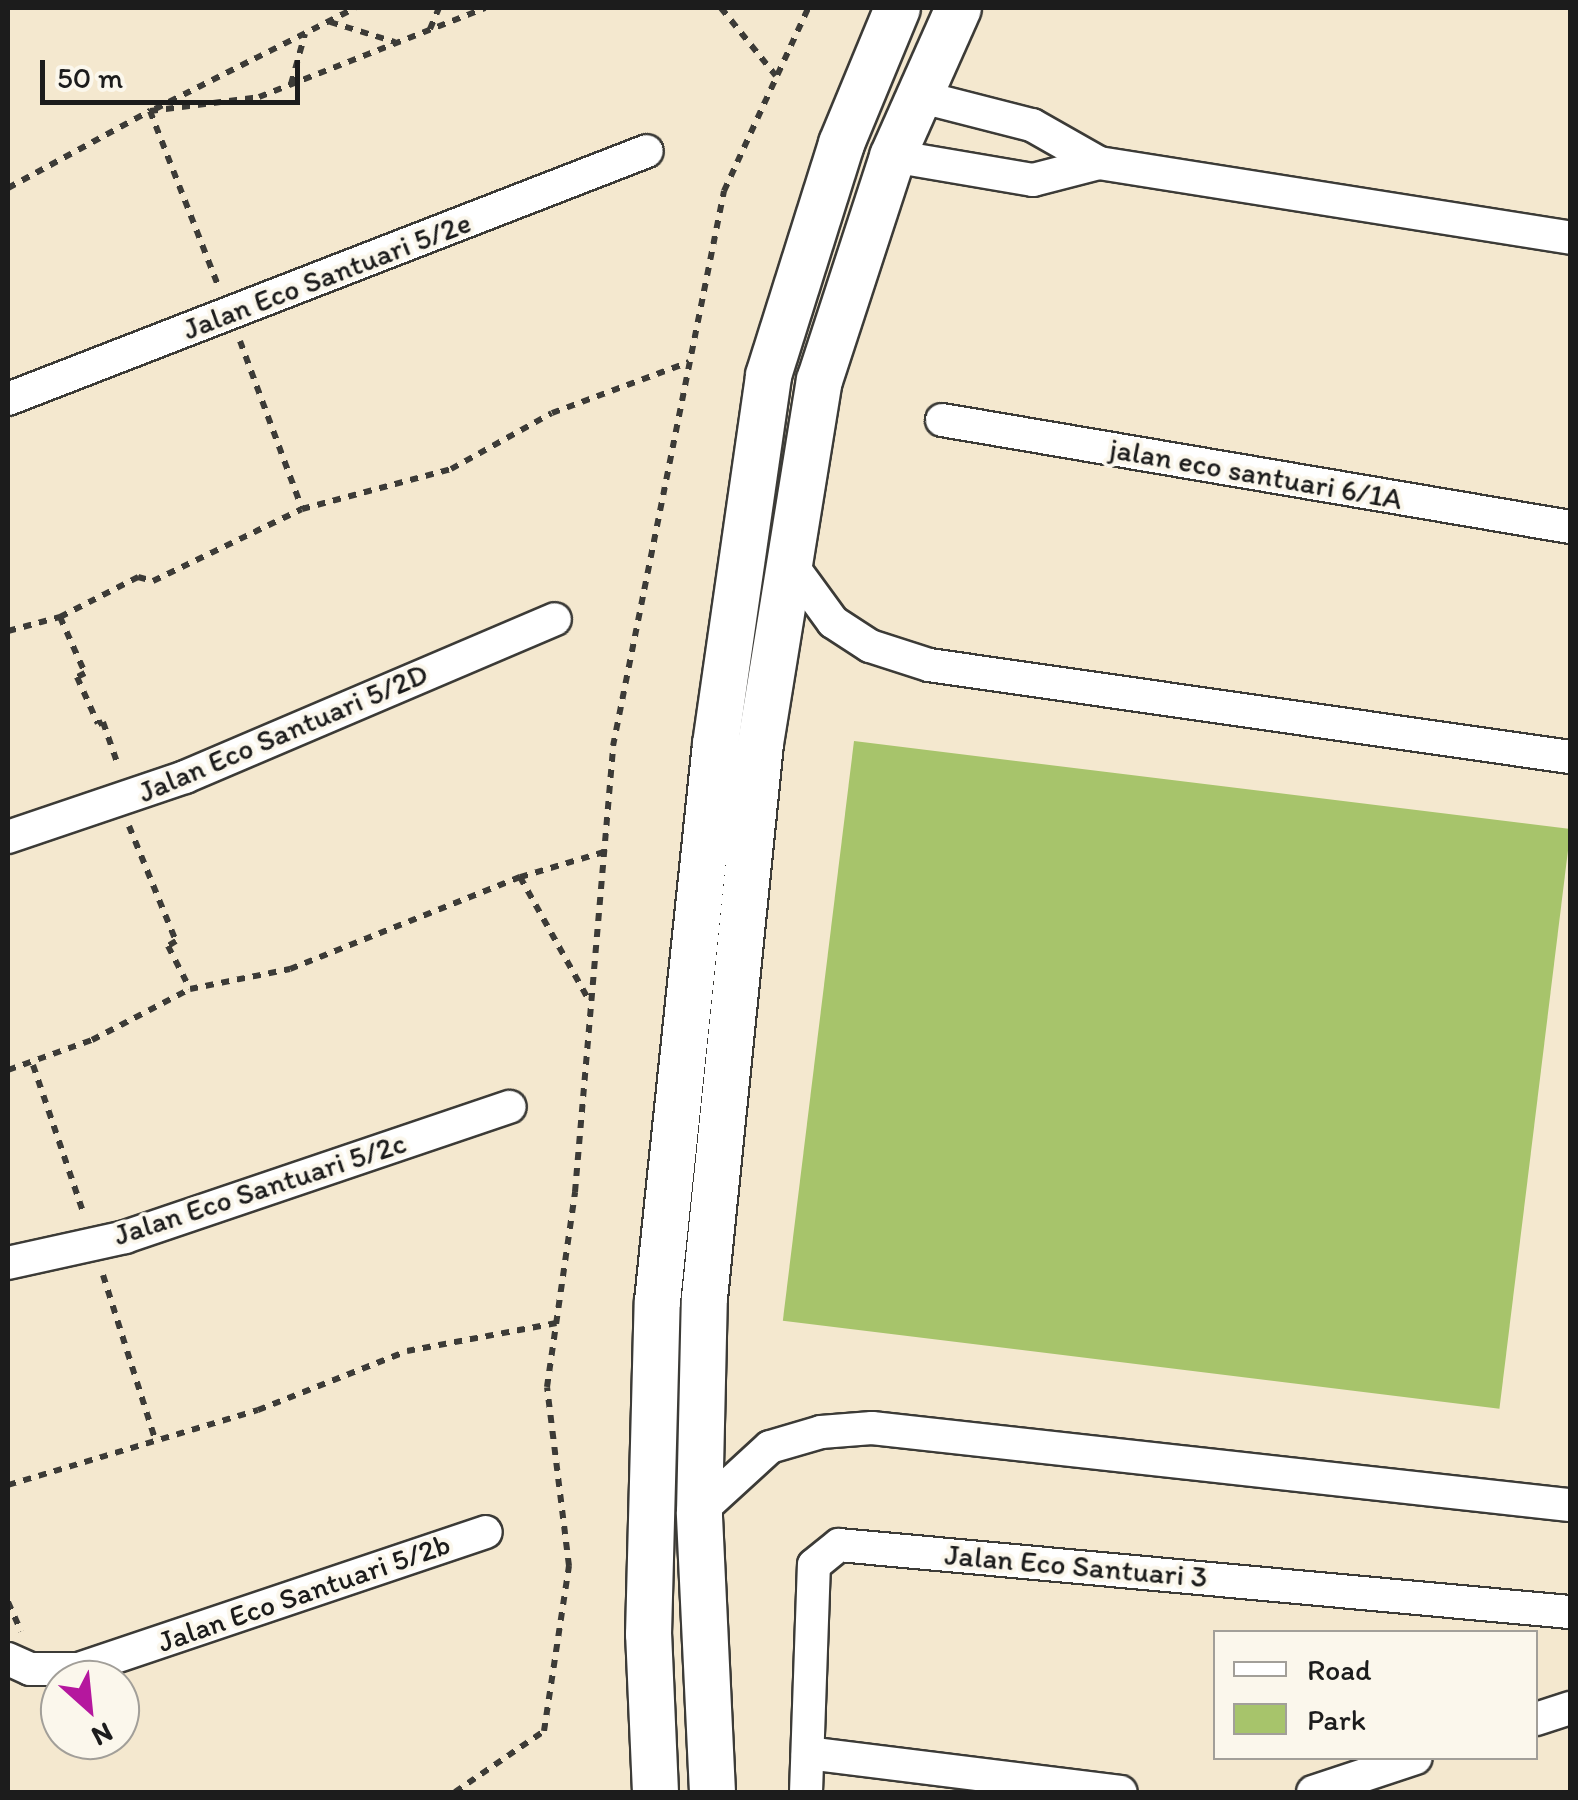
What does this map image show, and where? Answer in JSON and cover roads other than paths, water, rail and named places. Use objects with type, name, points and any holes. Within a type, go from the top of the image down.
[{"type":"street","points":[[654,1792],[648,1634],[657,1300],[715,744],[768,375],[840,143],[897,8]]},
{"type":"street","points":[[712,1792],[699,1512],[704,1297],[760,743],[819,380],[892,156],[958,8]]},
{"type":"street","points":[[918,96],[1032,125],[1100,163],[1570,238]]},
{"type":"street","name":"Jalan Eco Santuari 5/2e","points":[[8,399],[646,151]]},
{"type":"street","points":[[892,156],[1033,180],[1100,163]]},
{"type":"street","name":"jalan eco santuari 6/1A","points":[[942,420],[1570,527]]},
{"type":"street","points":[[790,562],[833,622],[870,646],[929,665],[1570,757]]},
{"type":"street","name":"Jalan Eco Santuari 5/2D","points":[[8,838],[185,777],[554,619]]},
{"type":"street","name":"Jalan Eco Santuari 5/2c","points":[[8,1263],[125,1237],[510,1106]]},
{"type":"street","points":[[699,1512],[770,1447],[821,1432],[872,1428],[1570,1506]]},
{"type":"street","name":"Jalan Eco Santuari 5/2b","points":[[8,1659],[30,1669],[78,1670],[486,1532]]},
{"type":"street","name":"Jalan Eco Santuari 3","points":[[806,1792],[814,1566],[839,1546],[1570,1612]]},
{"type":"street","points":[[1538,1718],[1570,1708]]},
{"type":"street","points":[[808,1753],[1121,1792]]},
{"type":"street","points":[[1314,1792],[1410,1760]]}]
